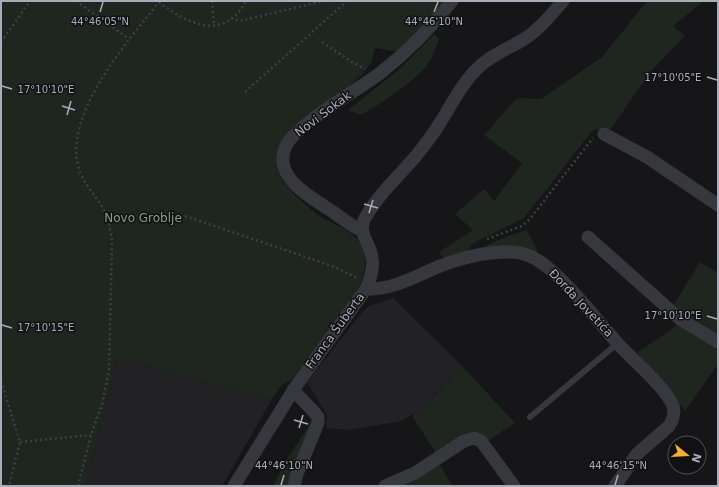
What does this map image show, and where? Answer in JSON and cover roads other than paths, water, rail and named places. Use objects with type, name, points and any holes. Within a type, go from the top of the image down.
[{"type":"street","name":"Novi Sokak","points":[[361,230],[295,184],[285,171],[282,160],[287,144],[294,134],[379,74],[402,54],[440,16],[452,1]]},
{"type":"street","points":[[361,230],[374,202],[409,165],[432,134],[469,78],[496,54],[534,32],[547,20],[563,1]]},
{"type":"street","points":[[604,134],[646,157],[718,205]]},
{"type":"street","name":"Franca Šuberta","points":[[234,486],[293,390],[367,286],[372,259],[370,246],[361,230]]},
{"type":"street","points":[[588,237],[680,319],[718,342]]},
{"type":"street","name":"Đorđa Jovetića","points":[[367,286],[383,289],[442,266],[475,257],[506,252],[521,254],[537,260],[552,271],[584,302],[618,343],[664,393],[673,406],[673,420],[669,426],[637,454],[615,486]]},
{"type":"street","points":[[293,390],[318,417],[318,423],[297,474],[294,486]]},
{"type":"street","points":[[386,486],[415,473],[464,441],[474,438],[481,441],[514,486]]},
{"type":"lane","points":[[530,417],[618,343]]},
{"type":"park label","name":"Novo Groblje","points":[[143,218]]}]
